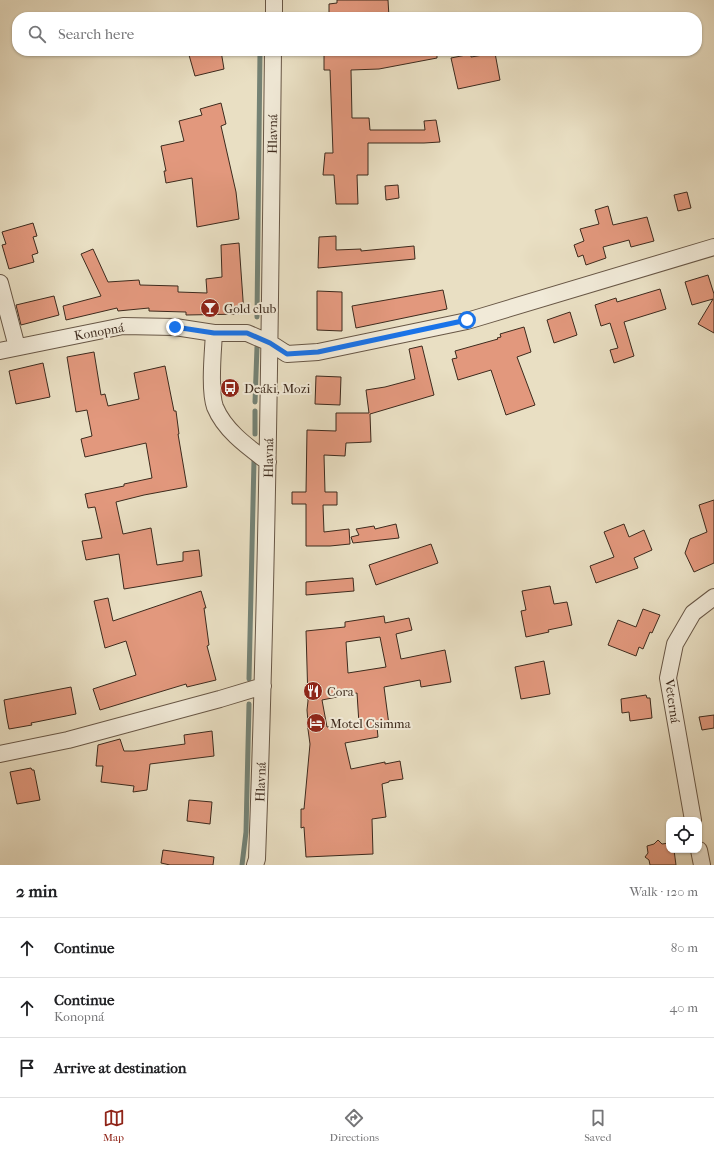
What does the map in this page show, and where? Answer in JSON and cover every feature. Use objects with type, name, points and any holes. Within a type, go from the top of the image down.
[{"type":"street","points":[[274,0],[274,12]]},
{"type":"street","name":"Hlavná","points":[[255,865],[257,859],[263,686],[268,462],[273,56]]},
{"type":"street","name":"Konopná","points":[[0,351],[123,326],[175,327],[214,333],[247,333],[270,343],[287,354],[318,352],[467,320],[714,247]]},
{"type":"street","points":[[0,283],[17,347]]},
{"type":"street","points":[[214,333],[212,383],[214,406],[222,420],[242,442],[268,462]]},
{"type":"street","name":"Veterná","points":[[693,817],[668,678],[675,644],[693,613],[714,596]]},
{"type":"street","points":[[0,754],[68,740],[263,686]]},
{"type":"street","points":[[700,853],[702,865]]},
{"type":"building","points":[[337,0],[388,0],[389,12],[329,12],[329,4],[337,3]]},
{"type":"building","points":[[189,56],[222,56],[224,69],[195,76]]},
{"type":"building","points":[[324,56],[437,56],[437,58],[379,69],[351,70],[352,118],[369,118],[370,130],[425,130],[424,121],[436,120],[440,142],[368,143],[368,175],[357,175],[358,204],[336,204],[334,175],[323,175],[325,153],[333,153],[330,70],[324,70]]},
{"type":"building","points":[[461,56],[496,56],[500,80],[458,89],[451,58]]},
{"type":"building","points":[[221,103],[226,124],[221,126],[236,192],[239,219],[197,227],[192,178],[166,183],[164,171],[166,171],[161,146],[184,141],[179,121],[202,115],[200,109]]},
{"type":"building","points":[[398,185],[399,198],[386,200],[385,186]]},
{"type":"building","points":[[687,192],[691,208],[678,211],[674,195]]},
{"type":"building","points":[[608,206],[613,225],[647,217],[654,241],[631,247],[629,240],[603,247],[606,258],[586,265],[583,255],[578,257],[574,245],[584,241],[580,229],[599,224],[595,210]]},
{"type":"building","points":[[33,223],[37,236],[33,237],[38,253],[32,255],[34,262],[9,269],[2,245],[6,244],[2,232]]},
{"type":"building","points":[[336,236],[336,250],[361,249],[361,251],[414,246],[415,259],[318,268],[319,237]]},
{"type":"building","points":[[239,243],[244,314],[186,315],[186,312],[149,311],[149,308],[118,311],[117,308],[66,320],[63,306],[101,296],[81,254],[93,249],[108,282],[139,280],[140,285],[178,286],[178,292],[207,293],[206,279],[222,277],[221,245]]},
{"type":"building","points":[[708,275],[714,294],[714,333],[698,324],[713,299],[692,305],[685,282]]},
{"type":"building","points":[[660,289],[666,309],[624,322],[634,356],[614,363],[610,350],[618,348],[610,323],[601,326],[595,305],[616,298],[617,302]]},
{"type":"building","points":[[443,290],[447,309],[356,328],[352,306]]},
{"type":"building","points":[[317,291],[342,292],[342,331],[317,330]]},
{"type":"building","points":[[54,296],[59,315],[21,325],[16,305]]},
{"type":"building","points":[[570,312],[577,335],[554,343],[547,320]]},
{"type":"building","points":[[524,327],[531,352],[517,357],[535,405],[506,415],[491,370],[458,380],[452,359],[457,358],[455,351],[498,339],[497,338],[501,337],[500,334]]},
{"type":"building","points":[[422,346],[434,395],[370,414],[371,442],[346,443],[345,456],[324,455],[325,492],[337,492],[337,505],[323,505],[324,532],[349,529],[350,544],[306,546],[306,504],[292,504],[292,492],[306,492],[307,430],[336,431],[336,413],[369,413],[366,390],[385,387],[415,379],[409,349]]},
{"type":"building","points":[[94,352],[101,395],[105,394],[108,406],[139,399],[134,373],[165,366],[174,411],[176,411],[178,434],[187,487],[116,502],[123,534],[151,528],[157,565],[183,561],[183,552],[199,550],[202,576],[124,589],[119,554],[86,560],[82,541],[102,538],[95,507],[88,508],[85,494],[124,486],[124,484],[152,478],[146,443],[85,457],[81,439],[92,436],[87,410],[76,412],[67,357]]},
{"type":"building","points":[[43,363],[50,397],[16,404],[9,371]]},
{"type":"building","points":[[316,376],[341,377],[340,405],[315,404]]},
{"type":"building","points":[[714,500],[714,563],[694,572],[685,553],[690,539],[707,532],[699,505]]},
{"type":"building","points":[[396,524],[399,538],[353,543],[351,537],[359,535],[356,529],[374,526],[375,529]]},
{"type":"building","points":[[624,524],[629,537],[644,530],[652,550],[634,558],[638,568],[596,583],[590,566],[614,557],[604,532]]},
{"type":"building","points":[[431,544],[438,563],[376,585],[369,565]]},
{"type":"building","points":[[353,578],[354,591],[306,595],[306,582]]},
{"type":"building","points":[[550,586],[554,604],[567,602],[572,625],[548,630],[549,632],[526,637],[521,611],[526,610],[522,591]]},
{"type":"building","points":[[201,591],[206,608],[204,608],[209,645],[207,646],[216,680],[187,687],[186,684],[100,710],[93,689],[136,675],[126,641],[105,648],[94,601],[108,598],[113,621]]},
{"type":"building","points":[[643,609],[660,615],[652,633],[650,632],[643,649],[639,647],[636,656],[608,645],[618,620],[636,627]]},
{"type":"building","points":[[384,616],[385,623],[409,618],[412,630],[396,634],[401,659],[445,650],[451,682],[421,687],[420,680],[384,687],[389,725],[377,727],[378,737],[345,743],[351,769],[385,762],[385,764],[400,761],[403,779],[389,781],[382,784],[386,817],[372,819],[373,854],[306,857],[304,827],[301,828],[301,809],[304,809],[310,744],[307,722],[308,701],[306,631],[345,627],[345,622]],"holes":[[[380,637],[386,667],[348,673],[346,642]],[[357,693],[359,724],[327,727],[322,700]]]},
{"type":"building","points":[[544,661],[550,694],[521,699],[515,667]]},
{"type":"building","points":[[71,687],[76,714],[9,729],[4,700]]},
{"type":"building","points":[[646,695],[647,698],[650,698],[652,718],[630,721],[629,712],[622,713],[621,699]]},
{"type":"building","points":[[714,715],[714,728],[702,730],[699,717]]},
{"type":"building","points":[[212,731],[214,756],[150,764],[147,790],[133,792],[134,786],[101,782],[103,766],[96,766],[98,745],[120,739],[124,751],[134,751],[185,744],[184,735]]},
{"type":"building","points":[[31,768],[34,770],[40,800],[17,804],[10,772]]},
{"type":"building","points":[[189,800],[212,802],[210,824],[187,821]]},
{"type":"building","points":[[658,840],[662,844],[666,843],[666,853],[674,853],[676,865],[650,865],[649,860],[645,857],[648,853],[647,846],[654,844]]},
{"type":"building","points":[[163,850],[214,857],[213,865],[170,865],[161,863]]},
{"type":"waterway","points":[[257,317],[260,56]]},
{"type":"waterway","points":[[255,402],[257,347]]},
{"type":"waterway","points":[[255,411],[255,434]]},
{"type":"waterway","points":[[249,679],[254,460]]},
{"type":"waterway","points":[[242,865],[246,832],[249,704]]},
{"type":"place","name":"Gold club","points":[[210,308]]},
{"type":"place","name":"Deáki, Mozi","points":[[230,388]]},
{"type":"place","name":"Cora","points":[[313,691]]},
{"type":"place","name":"Motel Csimma","points":[[316,723]]},
{"type":"route","points":[[175,327],[214,333],[247,333],[270,343],[287,354],[303,354],[467,320]]}]
